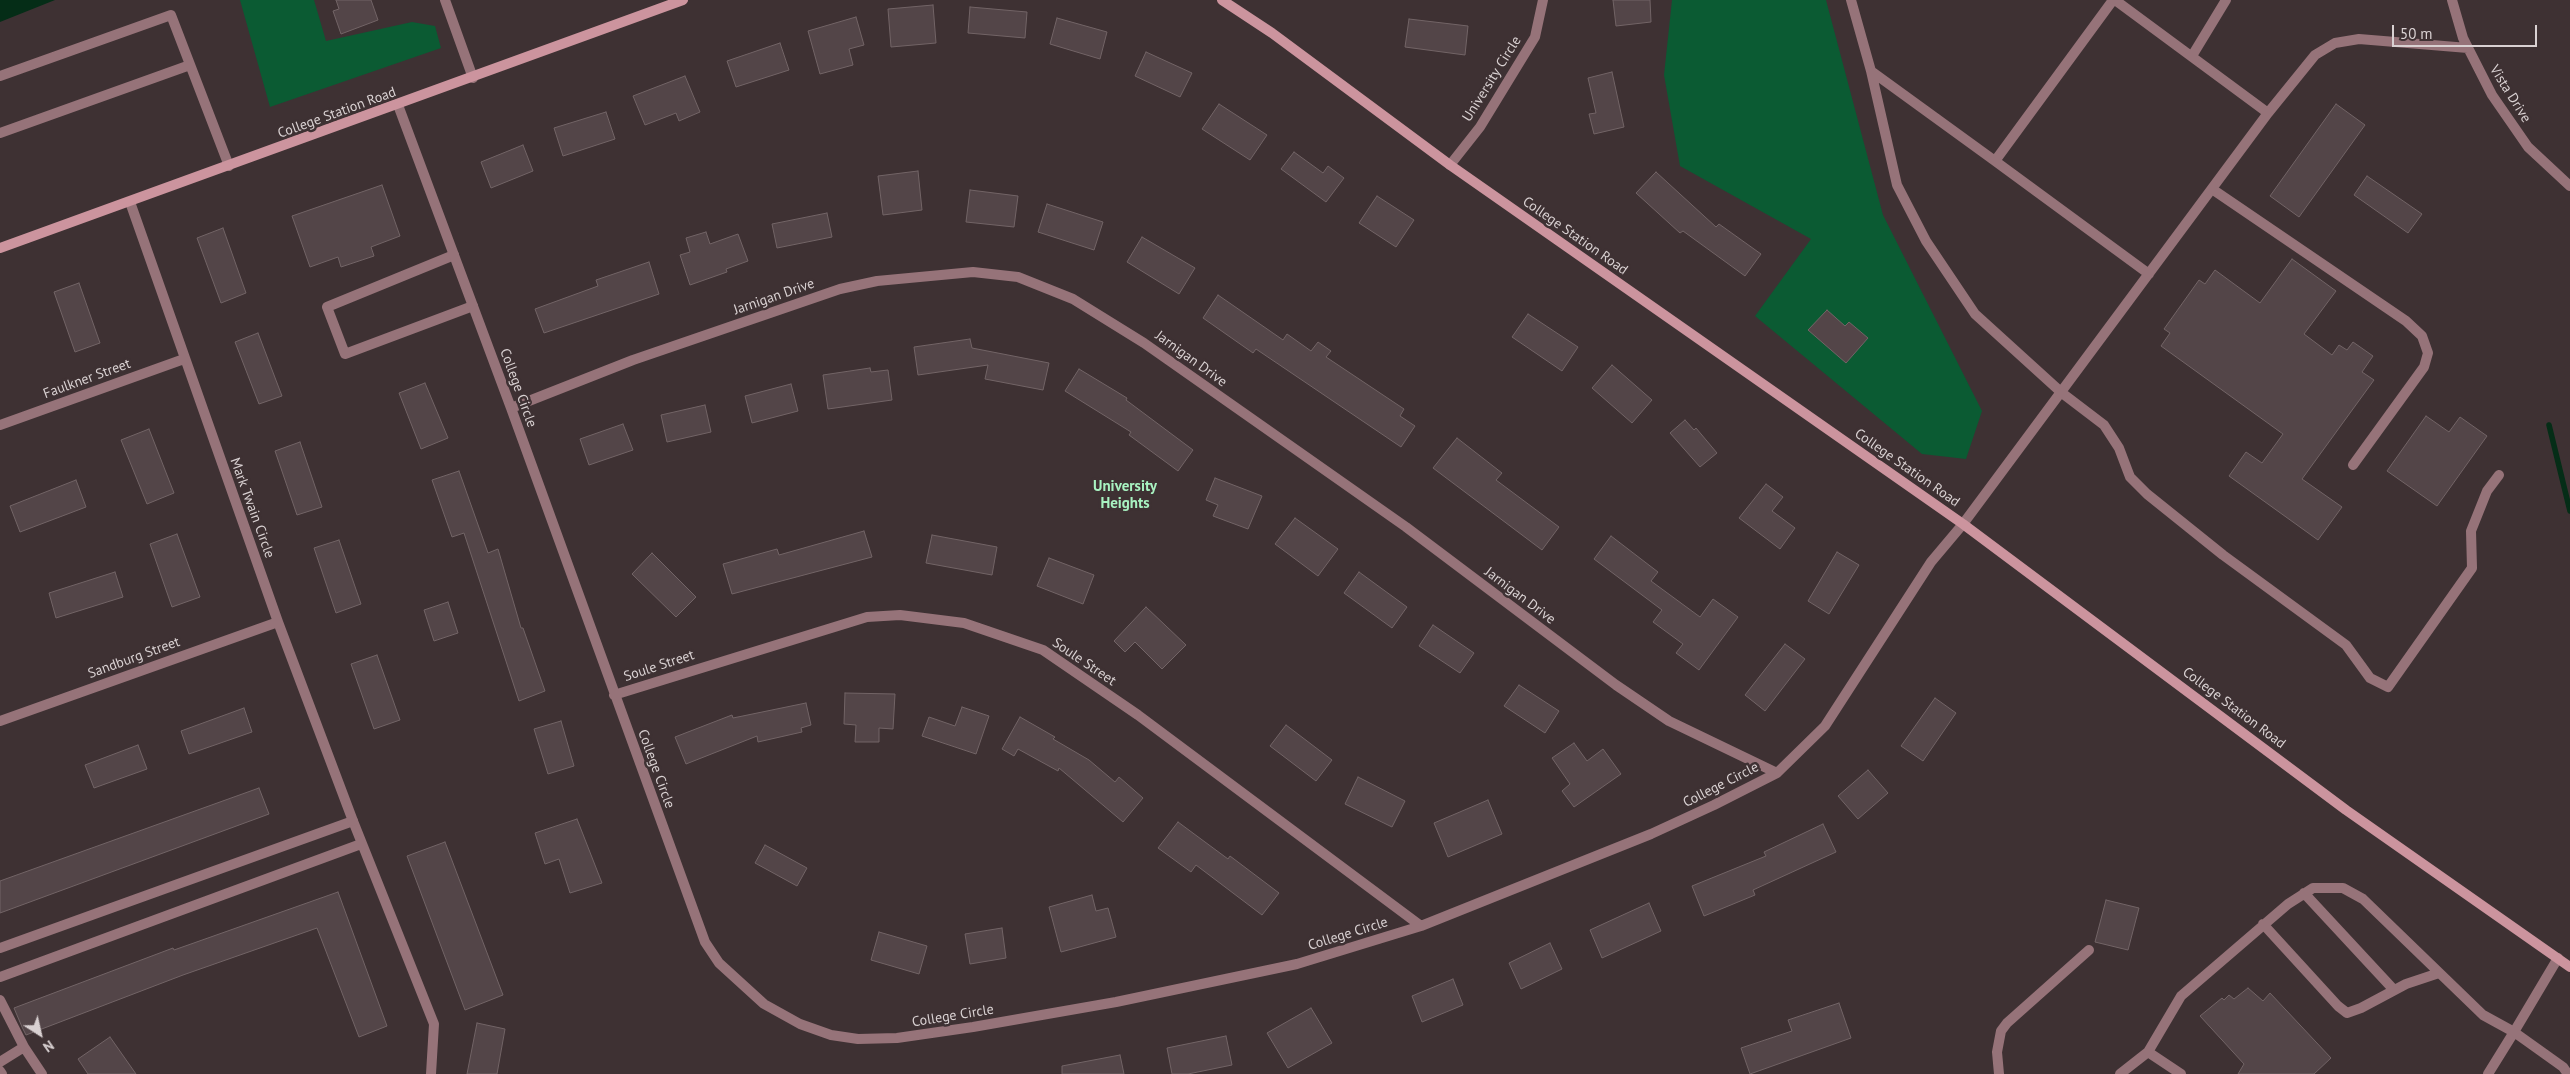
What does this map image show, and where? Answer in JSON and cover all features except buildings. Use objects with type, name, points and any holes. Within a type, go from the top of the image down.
[{"type":"main road","name":"College Station Road","points":[[0,248],[398,106],[683,0]]},
{"type":"main road","name":"College Station Road","points":[[1222,0],[1272,33],[1450,165],[1963,524],[2346,810],[2570,967]]},
{"type":"street","points":[[445,0],[473,78]]},
{"type":"street","name":"University Circle","points":[[1450,165],[1480,127],[1531,42],[1540,18],[1543,0]]},
{"type":"street","points":[[1851,0],[1871,71],[1897,185],[1926,241],[1975,314],[2062,393],[2104,425],[2113,436],[2130,477],[2147,494],[2223,555],[2346,645],[2370,678],[2388,688],[2472,568],[2471,531],[2487,491],[2499,475]]},
{"type":"street","points":[[1995,161],[2114,0],[2268,112]]},
{"type":"street","points":[[2192,56],[2226,0]]},
{"type":"street","name":"Vista Drive","points":[[2452,0],[2468,48],[2492,95],[2528,147],[2570,186]]},
{"type":"street","points":[[0,76],[171,15],[229,166]]},
{"type":"street","name":"College Circle","points":[[398,106],[511,408],[705,942],[719,963],[764,1004],[800,1024],[832,1035],[858,1039],[897,1038],[1116,1002],[1297,964],[1421,926],[1651,834],[1714,806],[1777,772],[1825,726],[1931,562],[1963,524],[2062,393],[2268,112],[2315,55],[2335,43],[2359,38],[2468,48]]},
{"type":"street","points":[[0,133],[190,65]]},
{"type":"street","points":[[1871,71],[2149,274]]},
{"type":"street","points":[[2212,189],[2406,321],[2422,336],[2428,353],[2424,367],[2353,465]]},
{"type":"street","name":"Mark Twain Circle","points":[[130,202],[278,622],[361,844],[434,1024],[431,1074]]},
{"type":"street","points":[[454,255],[327,307],[345,354],[473,306]]},
{"type":"street","name":"Jarnigan Drive","points":[[511,408],[633,360],[840,289],[885,280],[972,272],[1018,277],[1073,299],[1144,343],[1406,527],[1616,685],[1669,721],[1777,772]]},
{"type":"street","name":"Faulkner Street","points":[[0,425],[184,359]]},
{"type":"street","name":"Soule Street","points":[[614,695],[866,616],[900,615],[964,623],[1043,650],[1138,716],[1421,926]]},
{"type":"street","name":"Sandburg Street","points":[[0,721],[278,622]]},
{"type":"street","points":[[0,948],[353,821]]},
{"type":"street","points":[[0,977],[361,844]]},
{"type":"street","points":[[2120,1074],[2148,1052],[2181,996],[2263,924],[2313,888],[2343,888],[2363,899],[2483,1015],[2514,1032],[2563,1067],[2568,1074]]},
{"type":"street","points":[[2304,893],[2394,990]]},
{"type":"street","points":[[2263,924],[2338,1006],[2347,1012],[2361,1008],[2394,990],[2439,973]]},
{"type":"street","points":[[1999,1074],[1997,1052],[2002,1031],[2007,1023],[2089,950]]},
{"type":"street","points":[[2488,1074],[2558,958]]},
{"type":"street","points":[[0,1000],[24,1047],[42,1074]]},
{"type":"street","points":[[0,1062],[24,1047]]},
{"type":"street","points":[[2148,1052],[2181,1074]]},
{"type":"shaded area","points":[[0,0],[55,0],[0,22]]},
{"type":"shaded area","points":[[240,0],[314,0],[326,41],[412,22],[435,26],[441,48],[270,107]]},
{"type":"shaded area","points":[[1672,0],[1826,0],[1883,215],[1982,411],[1966,459],[1922,454],[1755,316],[1811,239],[1680,166],[1664,75]]},
{"type":"waterway","points":[[2549,425],[2570,511]]},
{"type":"district","name":"University Heights","points":[[1125,496]]}]
